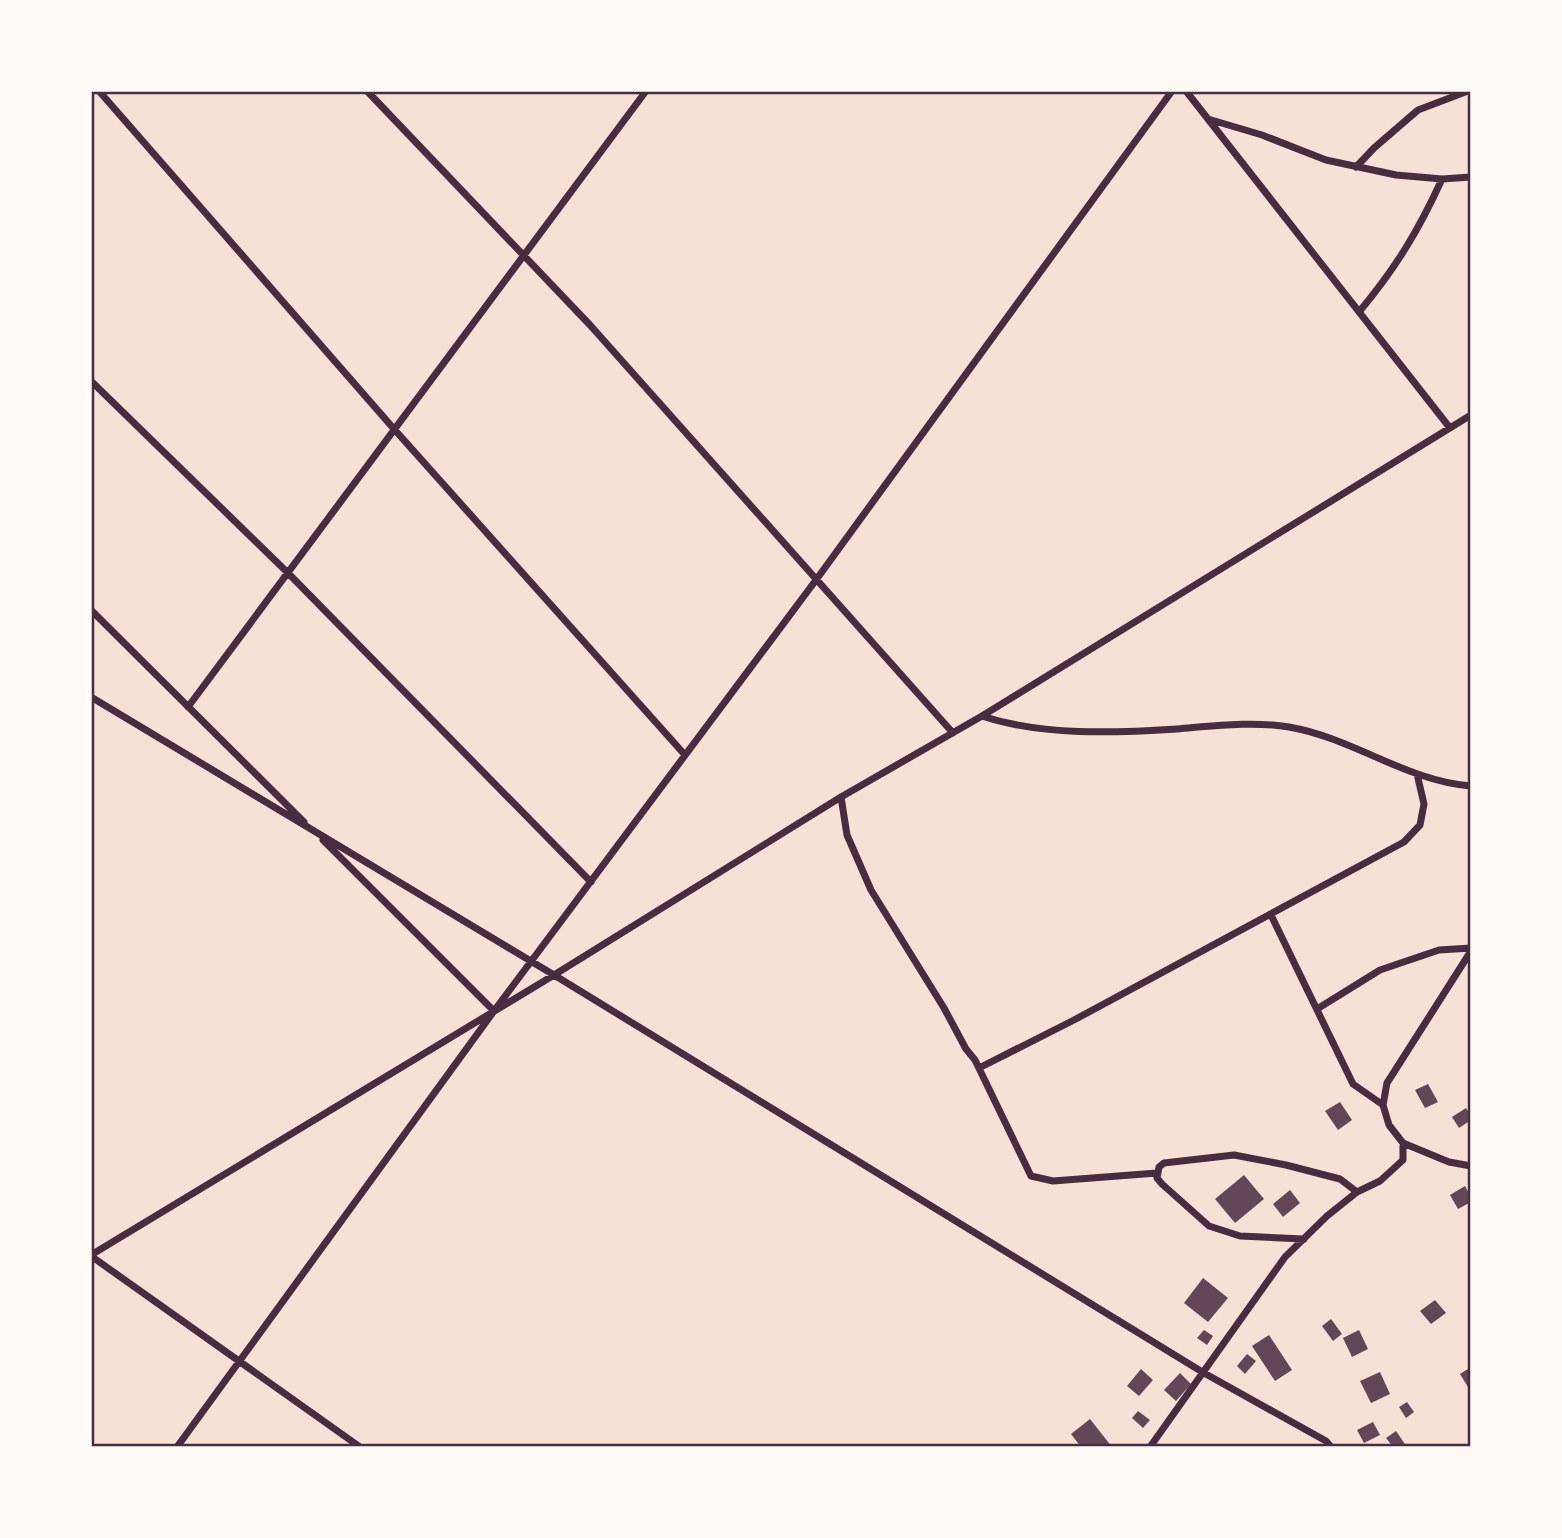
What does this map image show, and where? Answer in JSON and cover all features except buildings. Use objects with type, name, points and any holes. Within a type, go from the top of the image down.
[{"type":"street","points":[[99,91],[394,429],[685,755]]},
{"type":"street","points":[[367,91],[590,326],[953,733]]},
{"type":"street","points":[[188,707],[646,91]]},
{"type":"street","points":[[177,1447],[494,1011],[816,580],[1172,91]]},
{"type":"street","points":[[1186,91],[1450,428]]},
{"type":"street","points":[[1356,167],[1418,110],[1468,91]]},
{"type":"street","points":[[1207,118],[1262,135],[1326,160],[1356,167],[1396,175],[1442,179],[1471,177]]},
{"type":"street","points":[[1359,312],[1389,276],[1425,216],[1442,179]]},
{"type":"street","points":[[91,381],[288,573],[591,882]]},
{"type":"street","points":[[360,1447],[91,1255],[554,975],[841,797],[982,716],[1471,415]]},
{"type":"street","points":[[91,610],[494,1011]]},
{"type":"street","points":[[91,696],[1205,1373],[1326,1441],[1331,1447]]},
{"type":"street","points":[[982,716],[1026,727],[1126,732],[1238,724],[1289,727],[1340,740],[1408,772],[1471,786]]},
{"type":"street","points":[[979,1068],[1404,842],[1420,825],[1424,804],[1418,774]]},
{"type":"street","points":[[841,797],[847,835],[871,890],[979,1068],[1031,1176],[1053,1181],[1157,1173]]},
{"type":"street","points":[[1271,915],[1353,1084],[1383,1105]]},
{"type":"street","points":[[1317,1009],[1380,970],[1439,950],[1471,950]]},
{"type":"street","points":[[1471,950],[1387,1083],[1383,1105],[1390,1125],[1403,1143],[1449,1162],[1471,1166]]},
{"type":"street","points":[[1150,1447],[1285,1257],[1357,1192],[1380,1181],[1403,1160],[1403,1143]]},
{"type":"street","points":[[1157,1173],[1164,1163],[1234,1155],[1340,1179],[1357,1192]]},
{"type":"street","points":[[1157,1173],[1162,1184],[1209,1226],[1240,1236],[1304,1239]]}]
